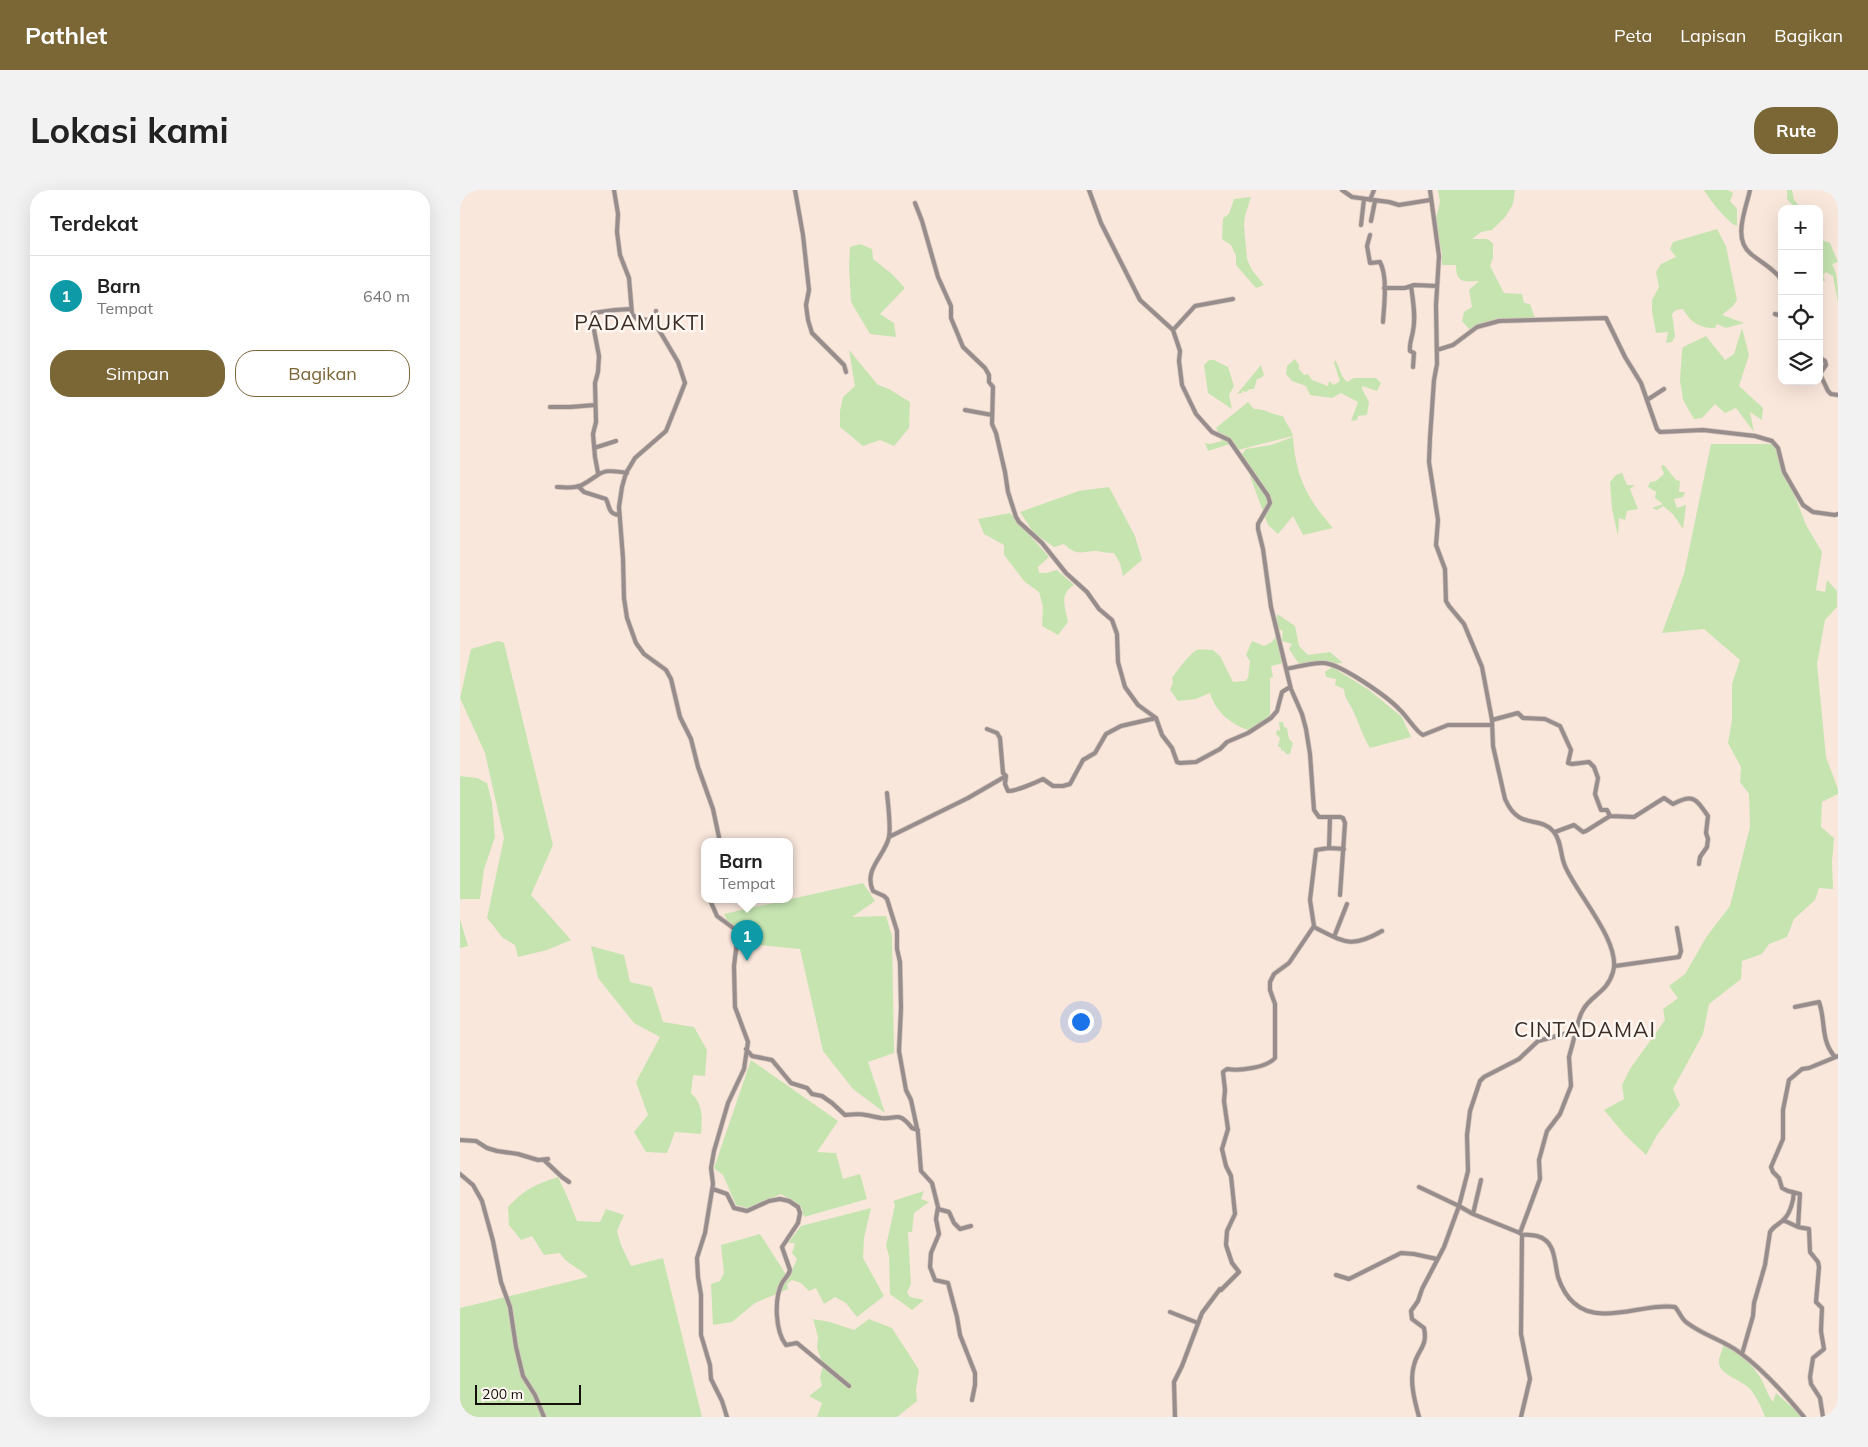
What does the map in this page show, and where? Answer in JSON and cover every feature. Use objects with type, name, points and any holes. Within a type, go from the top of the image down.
[{"type":"street","points":[[614,190],[618,214],[616,232],[620,255],[629,278],[631,309],[634,318],[653,322],[678,362],[685,383],[666,431],[635,458],[627,473],[619,507],[624,598],[627,618],[640,649],[666,670],[671,679],[680,717],[691,739],[698,767],[713,809],[719,838]]},
{"type":"street","points":[[795,190],[803,235],[809,290],[806,305],[808,320],[812,333],[844,365],[846,372]]},
{"type":"street","points":[[1089,190],[1101,223],[1140,300],[1173,330],[1180,351],[1179,361],[1182,385],[1196,414],[1212,432],[1229,440],[1268,496],[1270,503],[1258,524],[1258,529],[1271,606],[1290,687],[1302,714],[1306,729],[1310,754],[1314,810],[1319,816],[1340,817],[1344,820],[1344,849],[1340,895]]},
{"type":"street","points":[[1342,190],[1351,197],[1400,205],[1430,200]]},
{"type":"street","points":[[1370,200],[1374,190]]},
{"type":"street","points":[[1430,190],[1439,256],[1437,364],[1434,380],[1430,462],[1438,515],[1436,545],[1445,569],[1446,600],[1464,624],[1482,666],[1492,720],[1493,746],[1508,807],[1513,813],[1524,820],[1545,825],[1555,832],[1562,850],[1564,864],[1609,943],[1614,954],[1615,966],[1611,978],[1602,992],[1583,1009],[1569,1057],[1571,1086],[1560,1114],[1549,1127],[1542,1146],[1539,1160],[1540,1179],[1521,1234],[1521,1334],[1530,1379],[1521,1417]]},
{"type":"street","points":[[1750,190],[1741,234],[1745,246],[1751,254],[1768,265],[1778,276]]},
{"type":"street","points":[[1361,225],[1364,199]]},
{"type":"street","points":[[1371,221],[1375,201]]},
{"type":"street","points":[[915,203],[922,220],[938,277],[950,306],[951,318],[963,346],[986,369],[989,375],[989,382],[993,386],[992,424],[996,432],[1006,472],[1007,488],[1016,517],[1042,543],[1066,573],[1087,592],[1099,609],[1112,620],[1117,634],[1118,662],[1125,687],[1138,705],[1156,718],[1162,735],[1172,748],[1177,762],[1194,763],[1274,716],[1282,692],[1290,687]]},
{"type":"street","points":[[1370,235],[1367,248],[1370,263],[1381,263],[1383,269],[1383,322]]},
{"type":"street","points":[[1411,286],[1414,314],[1413,330],[1409,345],[1410,351],[1414,353],[1413,367]]},
{"type":"street","points":[[1384,288],[1437,286]]},
{"type":"street","points":[[1173,330],[1195,306],[1233,298]]},
{"type":"street","points":[[598,473],[594,448],[595,384],[598,356],[593,313],[631,309]]},
{"type":"street","points":[[653,322],[656,317],[656,311]]},
{"type":"street","points":[[1437,350],[1453,345],[1477,327],[1499,321],[1606,318],[1640,383],[1657,429],[1660,432],[1703,430],[1755,436],[1772,441],[1778,448],[1784,472],[1803,505],[1813,512],[1838,514]]},
{"type":"street","points":[[1823,382],[1828,391],[1838,395]]},
{"type":"street","points":[[1647,400],[1664,389]]},
{"type":"street","points":[[550,407],[595,404]]},
{"type":"street","points":[[965,410],[992,415]]},
{"type":"street","points":[[594,448],[616,441]]},
{"type":"street","points":[[557,487],[578,486],[606,470],[627,473]]},
{"type":"street","points":[[578,486],[584,492],[606,499],[609,510],[613,514],[619,515]]},
{"type":"street","points":[[1286,669],[1323,663],[1336,665],[1346,670],[1399,708],[1414,725],[1416,731],[1423,735],[1434,732],[1442,726],[1456,724],[1492,725]]},
{"type":"street","points":[[1492,720],[1516,713],[1523,718],[1545,719],[1556,723],[1563,731],[1571,750],[1568,763],[1589,762],[1594,767],[1599,781],[1595,794],[1596,798],[1601,810],[1607,810],[1610,816]]},
{"type":"street","points":[[987,728],[997,733],[1000,738],[1003,773],[1006,776],[1006,784],[1009,791],[1015,791],[1022,786],[1032,785],[1043,779],[1053,786],[1066,785],[1072,782],[1083,760],[1095,753],[1106,734],[1121,726],[1156,718]]},
{"type":"street","points":[[889,837],[968,798],[1006,776]]},
{"type":"street","points":[[887,793],[889,837],[870,873],[870,881],[873,891],[887,899],[898,932],[901,1008],[898,1047],[906,1090],[912,1101],[918,1130],[920,1171],[933,1185],[938,1209],[936,1217],[939,1234],[931,1250],[930,1267],[935,1280],[948,1283],[960,1335],[974,1373],[975,1385],[972,1400]]},
{"type":"street","points":[[1555,832],[1574,825],[1583,832],[1586,832],[1610,816],[1634,817],[1664,798],[1673,804],[1688,797],[1693,798],[1708,816],[1707,847],[1700,857],[1699,864]]},
{"type":"street","points":[[1329,848],[1330,817]]},
{"type":"street","points":[[1175,1417],[1174,1382],[1202,1313],[1221,1289],[1239,1272],[1238,1268],[1232,1263],[1226,1245],[1227,1231],[1235,1214],[1231,1176],[1226,1166],[1222,1149],[1228,1129],[1223,1072],[1227,1068],[1239,1070],[1258,1066],[1271,1062],[1275,1058],[1275,1004],[1270,990],[1270,982],[1274,974],[1289,963],[1314,927],[1310,900],[1316,850],[1329,848],[1344,849]]},
{"type":"street","points":[[711,903],[717,916],[736,930],[738,934],[734,966],[735,1007],[747,1038],[744,1069],[728,1103],[714,1151],[712,1188],[705,1233],[697,1258],[701,1295],[700,1328],[702,1339],[710,1365],[711,1379],[727,1417]]},
{"type":"street","points":[[1334,937],[1347,904]]},
{"type":"street","points":[[1314,927],[1343,942],[1360,941],[1382,931]]},
{"type":"street","points":[[1615,966],[1680,957],[1677,928]]},
{"type":"street","points":[[1795,1007],[1819,1002],[1823,1016],[1826,1043],[1836,1057],[1802,1069],[1788,1080],[1782,1110],[1783,1139],[1771,1168],[1772,1172],[1779,1178],[1782,1187],[1788,1191],[1799,1193],[1801,1196],[1798,1227]]},
{"type":"street","points":[[1420,1417],[1414,1395],[1413,1369],[1426,1338],[1424,1328],[1412,1319],[1411,1311],[1418,1301],[1422,1289],[1444,1247],[1458,1206],[1468,1171],[1467,1135],[1470,1111],[1480,1081],[1484,1077],[1519,1059],[1538,1040],[1576,1032]]},
{"type":"street","points":[[746,1049],[752,1056],[772,1060],[790,1082],[807,1088],[812,1094],[829,1100],[845,1115],[860,1113],[881,1118],[896,1116],[905,1120],[912,1128],[918,1130]]},
{"type":"street","points":[[460,1140],[476,1141],[487,1148],[498,1151],[546,1160],[569,1182]]},
{"type":"street","points":[[460,1174],[473,1185],[482,1201],[501,1282],[510,1307],[516,1347],[523,1376],[535,1395],[544,1417]]},
{"type":"street","points":[[1473,1214],[1481,1180]]},
{"type":"street","points":[[1419,1187],[1473,1214],[1521,1234],[1539,1237],[1548,1242],[1556,1260],[1559,1278],[1568,1298],[1582,1309],[1606,1314],[1672,1306],[1677,1309],[1687,1323],[1705,1334],[1729,1344],[1742,1354],[1765,1374],[1804,1417]]},
{"type":"street","points":[[712,1188],[727,1194],[732,1206],[749,1211],[769,1201],[784,1199],[789,1200],[798,1207],[800,1213],[798,1223],[782,1247],[790,1270],[781,1285],[778,1298],[777,1320],[781,1336],[786,1345],[797,1344],[849,1386]]},
{"type":"street","points":[[1742,1354],[1753,1316],[1770,1232],[1773,1227],[1786,1217],[1794,1195],[1794,1192],[1788,1191]]},
{"type":"street","points":[[938,1209],[949,1212],[953,1222],[960,1229],[971,1226]]},
{"type":"street","points":[[1783,1220],[1798,1227],[1809,1229],[1810,1252],[1818,1262],[1816,1302],[1822,1308],[1821,1331],[1824,1349],[1813,1358],[1810,1377],[1811,1384],[1820,1398],[1823,1417]]},
{"type":"street","points":[[1336,1275],[1345,1279],[1352,1278],[1401,1253],[1437,1259]]},
{"type":"street","points":[[1170,1312],[1198,1323]]},
{"type":"green space","points":[[1438,190],[1515,190],[1513,204],[1506,216],[1492,230],[1481,232],[1472,239],[1487,239],[1493,243],[1493,258],[1490,266],[1504,293],[1522,294],[1524,303],[1530,304],[1535,318],[1490,321],[1469,329],[1462,321],[1464,312],[1472,307],[1469,290],[1479,281],[1462,280],[1457,275],[1456,265],[1442,265],[1442,253],[1435,222],[1440,202]]},
{"type":"green space","points":[[1704,190],[1728,190],[1733,193],[1730,201],[1737,209],[1737,226],[1724,216]]},
{"type":"green space","points":[[1787,190],[1792,190],[1794,200],[1798,205],[1792,205],[1787,199]]},
{"type":"green space","points":[[1251,197],[1244,225],[1247,259],[1252,270],[1264,285],[1256,288],[1236,265],[1236,256],[1231,245],[1222,239],[1223,218],[1229,214],[1234,199]]},
{"type":"green space","points":[[1717,229],[1726,246],[1737,300],[1722,315],[1744,323],[1726,328],[1717,324],[1715,328],[1705,327],[1689,318],[1683,309],[1676,310],[1672,314],[1675,336],[1672,342],[1666,343],[1668,332],[1656,333],[1652,311],[1652,300],[1659,287],[1656,272],[1661,264],[1676,257],[1670,249],[1673,242]]},
{"type":"green space","points":[[1823,240],[1830,243],[1838,262],[1832,264],[1837,277],[1838,303],[1833,276],[1826,272],[1823,275]]},
{"type":"green space","points":[[860,244],[872,249],[873,259],[892,274],[905,288],[880,314],[894,323],[896,337],[870,334],[851,302],[850,247]]},
{"type":"green space","points":[[1742,328],[1749,355],[1739,386],[1763,408],[1762,420],[1750,412],[1754,432],[1736,408],[1725,413],[1715,404],[1702,418],[1694,419],[1683,400],[1680,380],[1683,347],[1706,336],[1725,360],[1734,354]]},
{"type":"green space","points":[[849,350],[878,385],[889,389],[910,402],[909,428],[894,446],[880,440],[863,446],[840,427],[840,411],[843,397],[855,386]]},
{"type":"green space","points":[[1295,359],[1304,375],[1308,374],[1312,380],[1328,386],[1329,381],[1334,385],[1340,381],[1334,363],[1335,360],[1347,382],[1354,378],[1376,378],[1381,383],[1377,391],[1362,386],[1369,402],[1367,415],[1358,416],[1357,420],[1351,421],[1358,402],[1341,393],[1332,398],[1310,395],[1306,386],[1292,381],[1286,374],[1287,366]]},
{"type":"green space","points":[[1209,360],[1214,360],[1228,367],[1234,386],[1229,395],[1232,409],[1208,393],[1204,365]]},
{"type":"green space","points":[[1261,365],[1264,375],[1257,379],[1254,389],[1237,394]]},
{"type":"green space","points":[[1248,402],[1254,409],[1283,416],[1293,436],[1234,451],[1230,444],[1208,451],[1205,443],[1210,444],[1222,441],[1216,428]]},
{"type":"green space","points":[[1293,437],[1297,464],[1304,487],[1316,507],[1333,528],[1303,535],[1293,516],[1278,534],[1268,525],[1242,454],[1246,449],[1271,445]]},
{"type":"green space","points":[[1711,444],[1775,444],[1806,525],[1822,552],[1816,590],[1825,592],[1827,580],[1837,591],[1837,607],[1825,620],[1817,664],[1826,757],[1838,789],[1838,794],[1822,802],[1821,827],[1834,838],[1832,862],[1833,889],[1819,888],[1815,900],[1794,919],[1787,937],[1769,944],[1762,954],[1742,961],[1741,979],[1709,1004],[1703,1034],[1673,1089],[1680,1105],[1657,1135],[1646,1155],[1625,1135],[1604,1110],[1624,1099],[1622,1085],[1630,1069],[1665,1020],[1663,1009],[1678,998],[1669,986],[1685,974],[1707,936],[1730,906],[1750,827],[1749,794],[1740,782],[1741,767],[1728,743],[1732,720],[1732,684],[1740,660],[1704,629],[1662,633],[1684,574]]},
{"type":"green space","points":[[1664,465],[1676,480],[1680,481],[1679,492],[1685,492],[1683,497],[1674,499],[1677,508],[1686,505],[1683,529],[1673,514],[1663,506],[1657,510],[1652,508],[1663,504],[1655,498],[1656,492],[1648,487],[1650,482],[1656,481],[1664,474],[1661,466]]},
{"type":"green space","points":[[1622,473],[1627,485],[1635,485],[1630,489],[1638,509],[1627,511],[1625,520],[1619,518],[1618,536],[1612,509],[1610,482],[1616,475]]},
{"type":"green space","points":[[1109,487],[1135,536],[1142,560],[1123,576],[1120,563],[1114,553],[1097,551],[1076,552],[1064,544],[1054,547],[1034,533],[1020,512],[1079,491]]},
{"type":"green space","points":[[1010,513],[1049,557],[1038,567],[1039,573],[1057,570],[1074,585],[1066,592],[1064,601],[1068,622],[1058,635],[1042,626],[1043,607],[1039,592],[1025,582],[1004,555],[1004,545],[984,534],[978,519]]},
{"type":"green space","points":[[1277,614],[1295,626],[1299,646],[1308,655],[1330,652],[1343,663],[1308,666],[1299,664],[1289,649],[1292,644],[1282,641],[1283,631],[1276,628]]},
{"type":"green space","points":[[1277,635],[1283,663],[1271,666],[1273,677],[1270,678],[1270,717],[1249,730],[1230,721],[1216,706],[1210,693],[1196,699],[1178,701],[1170,690],[1174,675],[1191,654],[1197,650],[1213,650],[1220,656],[1233,682],[1245,681],[1248,678],[1250,661],[1246,655],[1252,641],[1264,646],[1272,642]]},
{"type":"green space","points":[[498,641],[504,643],[553,845],[531,895],[571,940],[547,950],[518,957],[515,945],[503,938],[487,918],[504,838],[485,753],[460,698],[471,649]]},
{"type":"green space","points":[[1332,667],[1369,690],[1402,717],[1411,737],[1370,748],[1344,693],[1344,689],[1335,685],[1336,679],[1326,677],[1325,672]]},
{"type":"green space","points":[[1279,722],[1283,722],[1284,727],[1287,728],[1289,739],[1293,743],[1290,754],[1286,754],[1283,750],[1281,751],[1281,748],[1278,746],[1280,738],[1276,734],[1277,730],[1280,731]]},
{"type":"green space","points":[[460,776],[477,778],[487,783],[492,803],[495,837],[484,869],[480,899],[460,899]]},
{"type":"green space","points":[[863,883],[875,901],[852,917],[886,916],[892,936],[894,1053],[868,1062],[885,1113],[853,1089],[823,1051],[800,949],[739,943],[724,914],[773,903],[793,903],[793,899]]},
{"type":"green space","points":[[460,919],[468,946],[460,948]]},
{"type":"green space","points":[[591,946],[624,955],[630,982],[652,987],[663,1022],[694,1027],[707,1050],[705,1076],[693,1075],[691,1093],[700,1107],[702,1117],[701,1134],[675,1132],[667,1153],[646,1152],[634,1132],[648,1115],[636,1082],[660,1037],[634,1023],[598,978]]},
{"type":"green space","points":[[751,1060],[838,1121],[817,1152],[836,1153],[843,1179],[860,1174],[867,1199],[804,1217],[801,1206],[781,1194],[748,1208],[736,1205],[723,1175],[714,1168]]},
{"type":"green space","points":[[558,1177],[577,1221],[600,1222],[606,1209],[624,1215],[617,1231],[631,1266],[663,1258],[702,1417],[460,1417],[460,1308],[588,1277],[560,1253],[544,1255],[532,1236],[521,1240],[509,1225],[508,1207],[514,1201],[530,1188]]},
{"type":"green space","points":[[924,1191],[921,1199],[929,1202],[914,1213],[912,1232],[908,1232],[911,1284],[907,1292],[910,1297],[924,1300],[912,1310],[890,1294],[889,1256],[886,1246],[895,1205],[893,1201]]},
{"type":"green space","points":[[871,1208],[864,1238],[863,1258],[884,1296],[857,1317],[846,1303],[835,1297],[824,1304],[816,1288],[809,1291],[801,1283],[792,1280],[787,1284],[788,1289],[755,1303],[732,1322],[713,1325],[711,1284],[720,1281],[724,1273],[721,1245],[760,1234],[785,1273],[787,1282],[797,1259],[792,1253],[795,1243],[788,1243],[801,1226]]},
{"type":"green space","points":[[813,1319],[830,1322],[854,1330],[869,1319],[892,1328],[919,1370],[916,1390],[917,1401],[897,1417],[817,1417],[822,1403],[809,1396],[822,1386],[820,1378],[823,1365],[817,1348],[818,1337]]},
{"type":"green space","points":[[1723,1345],[1739,1354],[1753,1367],[1773,1402],[1776,1393],[1803,1417],[1765,1417],[1759,1402],[1750,1389],[1728,1375],[1721,1368],[1719,1361]]},
{"type":"place","name":"Barn","points":[[747,961]]},
{"type":"district","name":"PADAMUKTI","points":[[640,322]]},
{"type":"district","name":"CINTADAMAI","points":[[1585,1029]]}]
